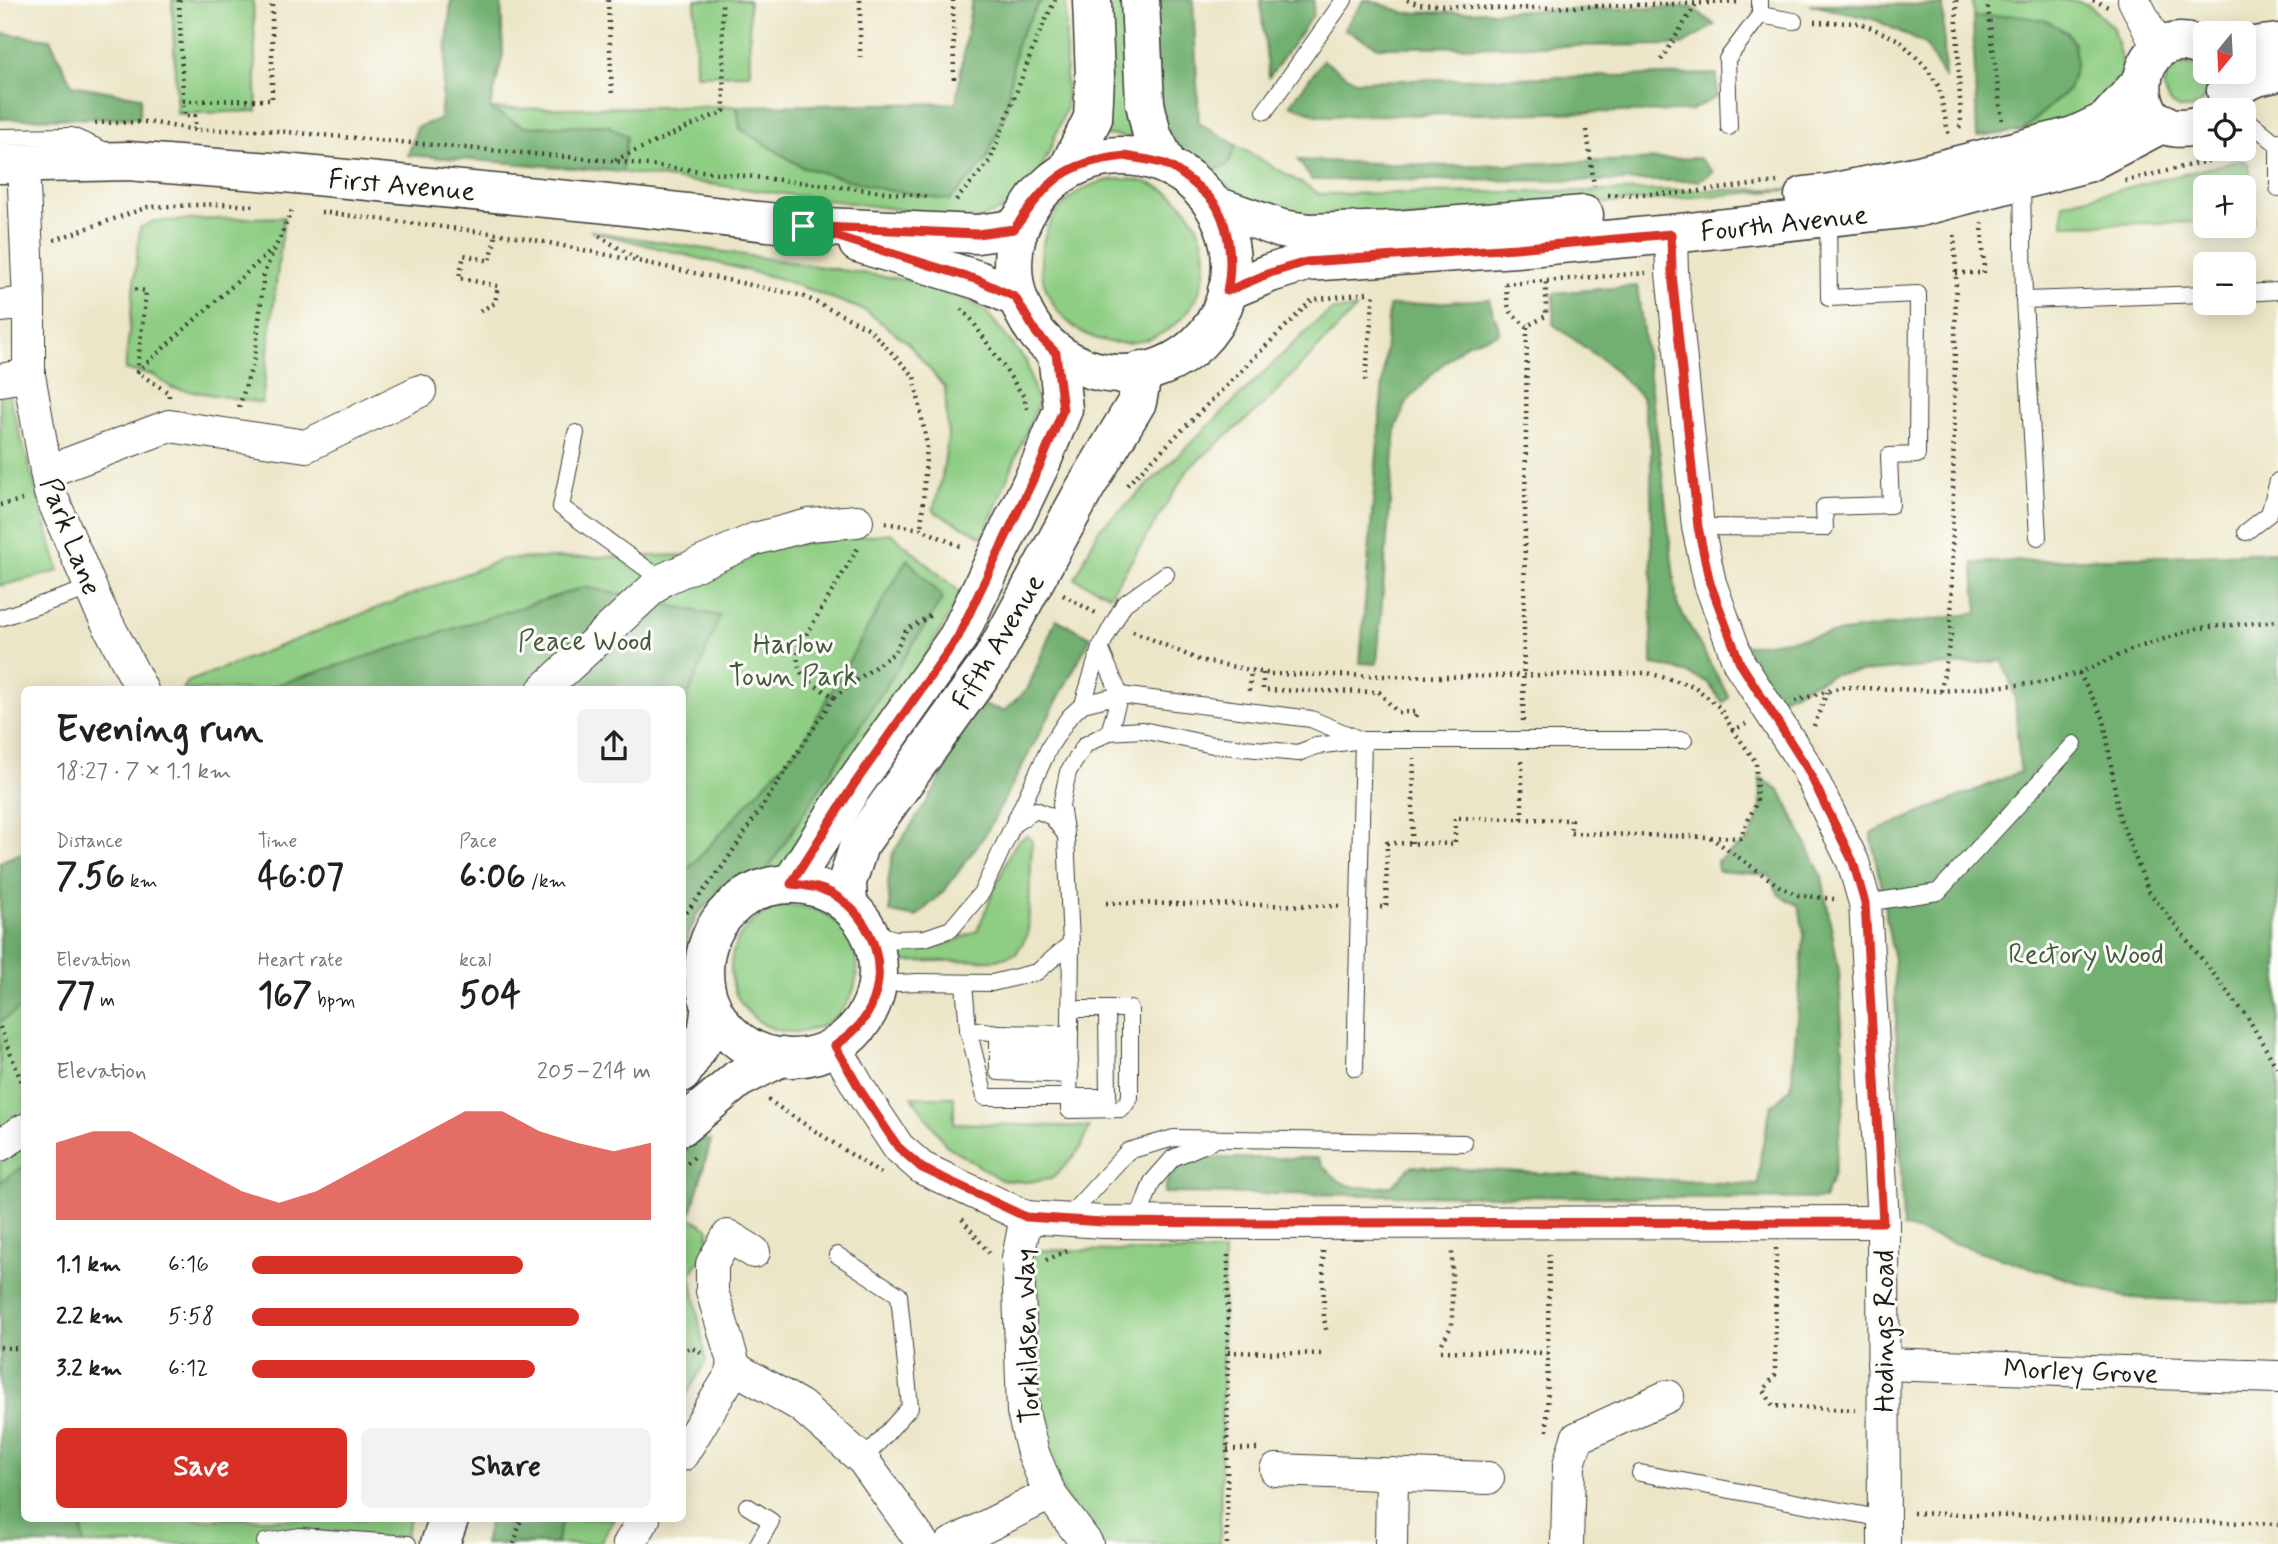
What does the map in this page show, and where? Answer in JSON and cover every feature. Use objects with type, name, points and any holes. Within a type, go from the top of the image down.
[{"type":"street","points":[[1067,171],[1093,118],[1093,0]]},
{"type":"street","points":[[1140,0],[1145,103],[1152,135],[1168,166]]},
{"type":"street","points":[[2134,0],[2150,66]]},
{"type":"street","points":[[2193,45],[2185,42],[2171,44],[2150,66],[2142,94],[2153,116],[2163,123],[2177,128],[2193,126]]},
{"type":"street","points":[[2256,46],[2278,44]]},
{"type":"street","name":"Fourth Avenue","points":[[1216,206],[1282,229],[1309,233],[1396,230],[1830,193],[1923,174],[2074,136],[2106,121],[2150,66]]},
{"type":"street","points":[[2231,98],[2257,77],[2278,72]]},
{"type":"street","name":"Fourth Avenue","points":[[1227,291],[1306,262],[1516,248],[1920,207],[2087,163],[2163,123]]},
{"type":"street","name":"First Avenue","points":[[8,155],[284,173],[803,226],[977,234],[1014,229],[1028,210]]},
{"type":"street","name":"Park Lane","points":[[8,155],[27,249],[15,305],[15,378],[46,472],[50,493],[91,588],[140,686]]},
{"type":"street","points":[[1125,156],[1168,166],[1187,178],[1216,206],[1230,257],[1231,274],[1227,291],[1212,326],[1197,344],[1169,363],[1143,370],[1106,373],[1077,364],[1056,353],[1037,334],[1015,297],[1012,267],[1016,235],[1028,210],[1045,187],[1067,171],[1094,160],[1125,156]]},
{"type":"street","name":"First Avenue","points":[[803,226],[978,280],[1015,297]]},
{"type":"street","name":"Hodings Road","points":[[1671,234],[1672,273],[1698,527],[1710,583],[1740,663],[1807,768],[1853,862],[1853,901],[1883,1222],[1884,1525]]},
{"type":"street","name":"Fifth Avenue","points":[[791,884],[853,786],[958,637],[1041,463],[1063,410],[1056,353]]},
{"type":"street","name":"Fifth Avenue","points":[[858,918],[847,882],[859,845],[993,658],[1084,490],[1137,402],[1143,370]]},
{"type":"street","points":[[46,472],[169,426],[306,446],[419,391]]},
{"type":"street","points":[[547,686],[662,580],[755,539],[809,525],[864,528]]},
{"type":"street","points":[[791,884],[812,886],[831,893],[858,918],[877,957],[878,984],[865,1018],[851,1034],[835,1046],[809,1056],[782,1057],[759,1052],[740,1041],[723,1025],[712,1005],[704,978],[707,949],[718,923],[738,902],[763,888],[791,884]]},
{"type":"street","points":[[686,1067],[707,1033],[712,1005]]},
{"type":"street","points":[[835,1046],[898,1147],[922,1168],[1026,1217],[1137,1222],[1883,1222]]},
{"type":"street","points":[[686,1123],[738,1079],[782,1057]]},
{"type":"street","points":[[0,1145],[21,1132]]},
{"type":"street","name":"Torkildsen Way","points":[[1026,1217],[1018,1258],[1023,1412],[1033,1453],[1050,1494],[1087,1544]]},
{"type":"street","points":[[754,1252],[728,1236],[712,1264],[712,1291],[735,1368],[802,1406],[863,1460],[923,1544]]},
{"type":"street","name":"Morley Grove","points":[[1884,1364],[2278,1377]]},
{"type":"street","points":[[686,1448],[735,1368]]},
{"type":"street","points":[[1567,1544],[1569,1465],[1577,1438],[1668,1396]]},
{"type":"street","points":[[1276,1470],[1488,1478]]},
{"type":"street","points":[[1391,1544],[1392,1474]]},
{"type":"street","points":[[951,1544],[1050,1494]]},
{"type":"street","points":[[440,1544],[448,1522]]},
{"type":"lane","points":[[1265,111],[1345,0]]},
{"type":"lane","points":[[1729,127],[1727,59],[1760,7],[1794,22]]},
{"type":"lane","points":[[2256,127],[2277,143],[2278,188]]},
{"type":"lane","points":[[2022,181],[2024,300],[2038,537]]},
{"type":"lane","points":[[1698,527],[1825,528],[1825,507],[1891,505],[1889,456],[1917,455],[1918,294],[1829,298],[1828,218]]},
{"type":"lane","points":[[2256,292],[2278,291]]},
{"type":"lane","points":[[2024,300],[2193,294]]},
{"type":"lane","points":[[576,433],[561,507],[662,580]]},
{"type":"lane","points":[[2246,532],[2269,514],[2278,481]]},
{"type":"lane","points":[[1083,704],[1100,649],[1124,604],[1166,574]]},
{"type":"lane","points":[[0,618],[91,588]]},
{"type":"lane","points":[[1100,649],[1120,695],[1108,732]]},
{"type":"lane","points":[[858,918],[895,939],[925,938],[951,929],[982,892],[1050,746],[1069,717],[1083,704],[1120,695],[1311,719],[1363,740]]},
{"type":"lane","points":[[1069,1104],[1071,943],[1066,836],[1060,805],[1068,772],[1085,745],[1108,732],[1142,730],[1213,746],[1298,753],[1316,747],[1363,740],[1684,740]]},
{"type":"lane","points":[[1355,1069],[1363,740]]},
{"type":"lane","points":[[1853,901],[1938,892],[2074,744]]},
{"type":"lane","points":[[1012,825],[1036,810],[1052,817],[1066,836]]},
{"type":"lane","points":[[878,984],[992,983],[1037,972],[1071,943]]},
{"type":"lane","points":[[964,984],[968,1029],[985,1097],[1069,1104],[1108,1097],[1107,1009],[1070,1009]]},
{"type":"lane","points":[[968,1029],[998,1046],[1070,1054]]},
{"type":"lane","points":[[998,1046],[1070,1054]]},
{"type":"lane","points":[[1067,1218],[1128,1150],[1174,1138],[1464,1143]]},
{"type":"lane","points":[[1137,1222],[1152,1182],[1173,1158],[1222,1138]]},
{"type":"lane","points":[[837,1255],[899,1295],[910,1407],[863,1460]]},
{"type":"lane","points":[[1640,1473],[1884,1525]]},
{"type":"lane","points":[[747,1506],[772,1521],[758,1544]]},
{"type":"lane","points":[[265,1542],[300,1536],[408,1544]]},
{"type":"path","points":[[179,0],[184,116],[195,116],[195,130]]},
{"type":"path","points":[[183,101],[272,100],[272,0]]},
{"type":"path","points":[[608,0],[612,96]]},
{"type":"path","points":[[860,0],[860,63]]},
{"type":"path","points":[[953,0],[954,83]]},
{"type":"path","points":[[956,200],[990,161],[1037,38],[1055,0]]},
{"type":"path","points":[[1407,0],[1417,4],[1503,9],[1741,2],[1760,7]]},
{"type":"path","points":[[1794,22],[1860,23],[1899,40],[1925,65],[1939,87],[1950,140],[1961,125],[1956,0]]},
{"type":"path","points":[[1987,0],[2002,127]]},
{"type":"path","points":[[613,161],[724,111],[722,1]]},
{"type":"path","points":[[1661,60],[1697,3]]},
{"type":"path","points":[[81,123],[149,122],[195,130],[265,130],[613,161],[942,198]]},
{"type":"path","points":[[1587,130],[1595,196],[1683,193],[1790,180]]},
{"type":"path","points":[[146,196],[148,207]]},
{"type":"path","points":[[27,249],[148,207],[222,204],[270,207]]},
{"type":"path","points":[[322,206],[309,210],[496,234],[803,296],[868,328],[914,376],[927,445],[921,529]]},
{"type":"path","points":[[281,208],[301,209]]},
{"type":"path","points":[[230,435],[255,358],[264,273],[293,208]]},
{"type":"path","points":[[1941,691],[1951,634],[1956,273],[1954,226]]},
{"type":"path","points":[[590,231],[642,262]]},
{"type":"path","points":[[480,311],[495,303],[498,286],[459,278],[464,255],[490,261],[496,234]]},
{"type":"path","points":[[1956,273],[1984,273],[1983,234]]},
{"type":"path","points":[[137,372],[276,246]]},
{"type":"path","points":[[1493,285],[1672,273]]},
{"type":"path","points":[[1527,326],[1546,316],[1546,282]]},
{"type":"path","points":[[1506,284],[1507,304],[1511,315],[1527,326]]},
{"type":"path","points":[[135,289],[146,291],[137,372]]},
{"type":"path","points":[[1123,489],[1312,300],[1374,292],[1365,381]]},
{"type":"path","points":[[952,301],[971,319],[1024,397],[1028,412]]},
{"type":"path","points":[[1527,326],[1527,341]]},
{"type":"path","points":[[137,372],[169,393],[169,426]]},
{"type":"path","points":[[834,697],[799,672],[795,660],[800,645],[864,528],[921,529],[964,548]]},
{"type":"path","points":[[1062,597],[1098,614]]},
{"type":"path","points":[[686,913],[723,866],[834,697],[894,653],[906,631],[940,610]]},
{"type":"path","points":[[1786,704],[1842,687],[1941,691],[2040,683],[2079,673],[2133,649],[2199,628],[2278,621]]},
{"type":"path","points":[[1131,630],[1199,660],[1271,674],[1445,677],[1648,673],[1694,686],[1719,707],[1756,762],[1757,801],[1740,838],[1570,833],[1571,820],[1522,819]]},
{"type":"path","points":[[2079,673],[2104,719],[2119,816],[2148,890],[2248,1018],[2278,1070]]},
{"type":"path","points":[[1734,730],[1750,722]]},
{"type":"path","points":[[1710,837],[1779,886],[1798,895],[1853,901]]},
{"type":"path","points":[[0,1027],[21,1080]]},
{"type":"path","points":[[1547,1439],[1549,1244]]},
{"type":"path","points":[[1227,1544],[1228,1245]]},
{"type":"path","points":[[1322,1245],[1327,1334]]},
{"type":"path","points":[[1442,1343],[1452,1325],[1452,1245]]},
{"type":"path","points":[[1763,1246],[1788,1247]]},
{"type":"path","points":[[1776,1246],[1775,1375],[1764,1390],[1773,1406],[1884,1411]]},
{"type":"path","points":[[0,1347],[21,1349]]},
{"type":"path","points":[[1441,1351],[1548,1353]]},
{"type":"path","points":[[1227,1353],[1326,1354]]},
{"type":"path","points":[[514,1544],[520,1522]]},
{"type":"path","points":[[1884,1525],[2278,1524]]},
{"type":"green space","points":[[172,0],[253,0],[257,111],[177,114]]},
{"type":"green space","points":[[451,0],[501,0],[503,54],[490,109],[524,127],[607,125],[627,136],[622,172],[408,155],[417,127],[440,119]]},
{"type":"green space","points":[[695,0],[749,0],[750,74],[696,75]]},
{"type":"green space","points":[[972,0],[1041,0],[1017,41],[1005,114],[985,162],[950,200],[886,190],[802,167],[740,128],[737,106],[956,103]]},
{"type":"green space","points":[[1041,0],[1066,0],[1066,108],[1035,180],[1008,208],[976,220],[621,172],[608,125],[524,127],[490,109],[737,106],[740,129],[802,167],[886,190],[950,200],[1005,114],[1017,41]]},
{"type":"green space","points":[[1102,0],[1125,0],[1130,138],[1113,135],[1094,137]]},
{"type":"green space","points":[[1151,0],[1193,0],[1199,123],[1236,145],[1228,165],[1212,171],[1170,142],[1152,113]]},
{"type":"green space","points":[[1260,0],[1314,0],[1313,15],[1269,77]]},
{"type":"green space","points":[[1364,0],[1405,13],[1691,7],[1715,25],[1682,45],[1378,47],[1344,29]]},
{"type":"green space","points":[[1973,0],[2072,0],[2089,5],[2113,28],[2125,73],[2085,114],[2022,131],[2068,90],[2016,15],[1973,17]]},
{"type":"green space","points":[[1808,4],[1943,5],[1945,79],[1925,44],[1876,20]]},
{"type":"green space","points":[[2016,15],[2047,21],[2067,32],[2074,44],[2076,62],[2072,79],[2068,90],[2022,131],[1977,137],[1973,17]]},
{"type":"green space","points":[[0,33],[50,39],[72,85],[141,97],[139,118],[0,119]]},
{"type":"green space","points":[[1323,60],[1355,81],[1717,74],[1717,97],[1690,111],[1320,116],[1290,105]]},
{"type":"green space","points":[[2177,66],[2193,66],[2193,84],[2208,84],[2207,96],[2193,98],[2193,108],[2177,108],[2165,96],[2165,78]]},
{"type":"green space","points":[[1236,145],[1320,194],[1803,189],[1324,224],[1257,209],[1222,182],[1212,171],[1228,165]]},
{"type":"green space","points":[[1699,158],[1713,172],[1698,181],[1312,180],[1298,160],[1448,166]]},
{"type":"green space","points":[[2238,161],[2249,164],[2250,175],[2193,175],[2193,222],[2063,225],[2063,203]]},
{"type":"green space","points":[[1123,179],[1154,185],[1181,203],[1199,230],[1205,261],[1199,292],[1181,319],[1154,337],[1123,343],[1092,337],[1065,319],[1047,292],[1041,261],[1047,230],[1065,203],[1092,185]]},
{"type":"green space","points":[[284,217],[262,403],[172,388],[153,375],[125,370],[140,228],[154,221]]},
{"type":"green space","points":[[590,231],[938,285],[985,310],[1026,361],[1038,404],[983,537],[933,511],[948,437],[945,388],[908,343],[866,311],[781,279]]},
{"type":"green space","points":[[1637,286],[1677,604],[1729,697],[1723,703],[1707,682],[1677,669],[1652,665],[1651,449],[1642,397],[1609,365],[1553,324],[1554,293]]},
{"type":"green space","points":[[1489,299],[1499,333],[1466,344],[1436,370],[1407,402],[1396,428],[1377,664],[1360,663],[1389,306]]},
{"type":"green space","points":[[1356,309],[1261,407],[1189,468],[1110,595],[1075,579],[1099,529],[1315,323],[1332,310]]},
{"type":"green space","points":[[8,392],[59,571],[0,586],[0,394]]},
{"type":"green space","name":"Harlow Town Park","points":[[891,533],[962,594],[791,884],[718,895],[697,914],[688,936],[686,1010],[686,686],[185,686],[187,682],[503,559],[696,555]]},
{"type":"green space","name":"Rectory Wood","points":[[2278,552],[2278,1304],[2127,1298],[1903,1227],[1894,961],[1871,833],[2020,772],[2015,697],[2003,661],[1834,674],[1777,700],[1738,647],[1978,613],[1973,563]]},
{"type":"green space","points":[[907,559],[943,598],[751,895],[718,895],[697,914],[688,936],[686,1010],[686,872],[802,743]]},
{"type":"green space","name":"Peace Wood","points":[[584,587],[720,616],[686,702],[686,686],[274,686]]},
{"type":"green space","points":[[1056,619],[1091,637],[987,832],[945,890],[916,917],[890,912],[888,882],[893,853],[934,791],[965,719],[981,704],[1004,711],[1028,688]]},
{"type":"green space","points":[[1760,777],[1781,792],[1822,876],[1839,971],[1845,1093],[1834,1173],[1824,1199],[1164,1193],[1170,1171],[1189,1158],[1318,1158],[1325,1169],[1341,1182],[1358,1187],[1392,1186],[1411,1166],[1758,1185],[1761,1153],[1771,1106],[1791,1088],[1804,934],[1799,906],[1779,895],[1769,875],[1718,871],[1717,861],[1750,839],[1761,809]]},
{"type":"green space","points":[[1028,835],[1032,841],[1028,934],[1016,954],[996,960],[893,962],[893,950],[950,943],[977,931],[1010,853],[1018,841]]},
{"type":"green space","points":[[21,853],[21,1522],[409,1522],[403,1544],[0,1544],[0,862]]},
{"type":"green space","points":[[21,853],[21,1008],[0,1022],[0,862]]},
{"type":"green space","points":[[794,906],[818,911],[839,924],[852,945],[857,969],[852,993],[839,1014],[818,1027],[794,1032],[770,1027],[749,1014],[736,993],[731,969],[736,945],[749,924],[770,911]]},
{"type":"green space","points":[[912,1097],[954,1097],[954,1123],[1089,1127],[1081,1147],[1051,1179],[1026,1182],[1001,1180],[946,1145]]},
{"type":"green space","points":[[711,1140],[690,1217],[709,1229],[708,1247],[691,1274],[706,1361],[686,1396],[686,1153]]},
{"type":"green space","points":[[711,1140],[690,1217],[686,1223],[686,1150],[691,1141]]},
{"type":"green space","points":[[21,1168],[21,1522],[81,1522],[84,1544],[0,1544],[0,1182]]},
{"type":"green space","points":[[1034,1250],[1224,1252],[1220,1544],[1101,1544],[1075,1517],[1034,1433]]},
{"type":"green space","points":[[489,1522],[612,1522],[599,1544],[484,1544]]},
{"type":"green space","points":[[489,1522],[561,1522],[556,1544],[484,1544]]},
{"type":"route","points":[[1125,156],[1168,166],[1187,178],[1216,206],[1230,257],[1231,274],[1227,291],[1306,262],[1516,248],[1671,234],[1672,273],[1698,527],[1710,583],[1740,663],[1807,768],[1853,862],[1865,903],[1883,1222],[1228,1223],[1103,1222],[1026,1217],[922,1168],[898,1147],[835,1046],[851,1034],[865,1018],[873,1002],[878,984],[877,957],[869,931],[848,905],[831,893],[812,886],[791,884],[853,786],[958,637],[1041,463],[1063,410],[1056,353],[1037,334],[1015,297],[978,280],[803,226],[977,234],[1014,229],[1045,187],[1067,171],[1094,160],[1125,156]]}]
